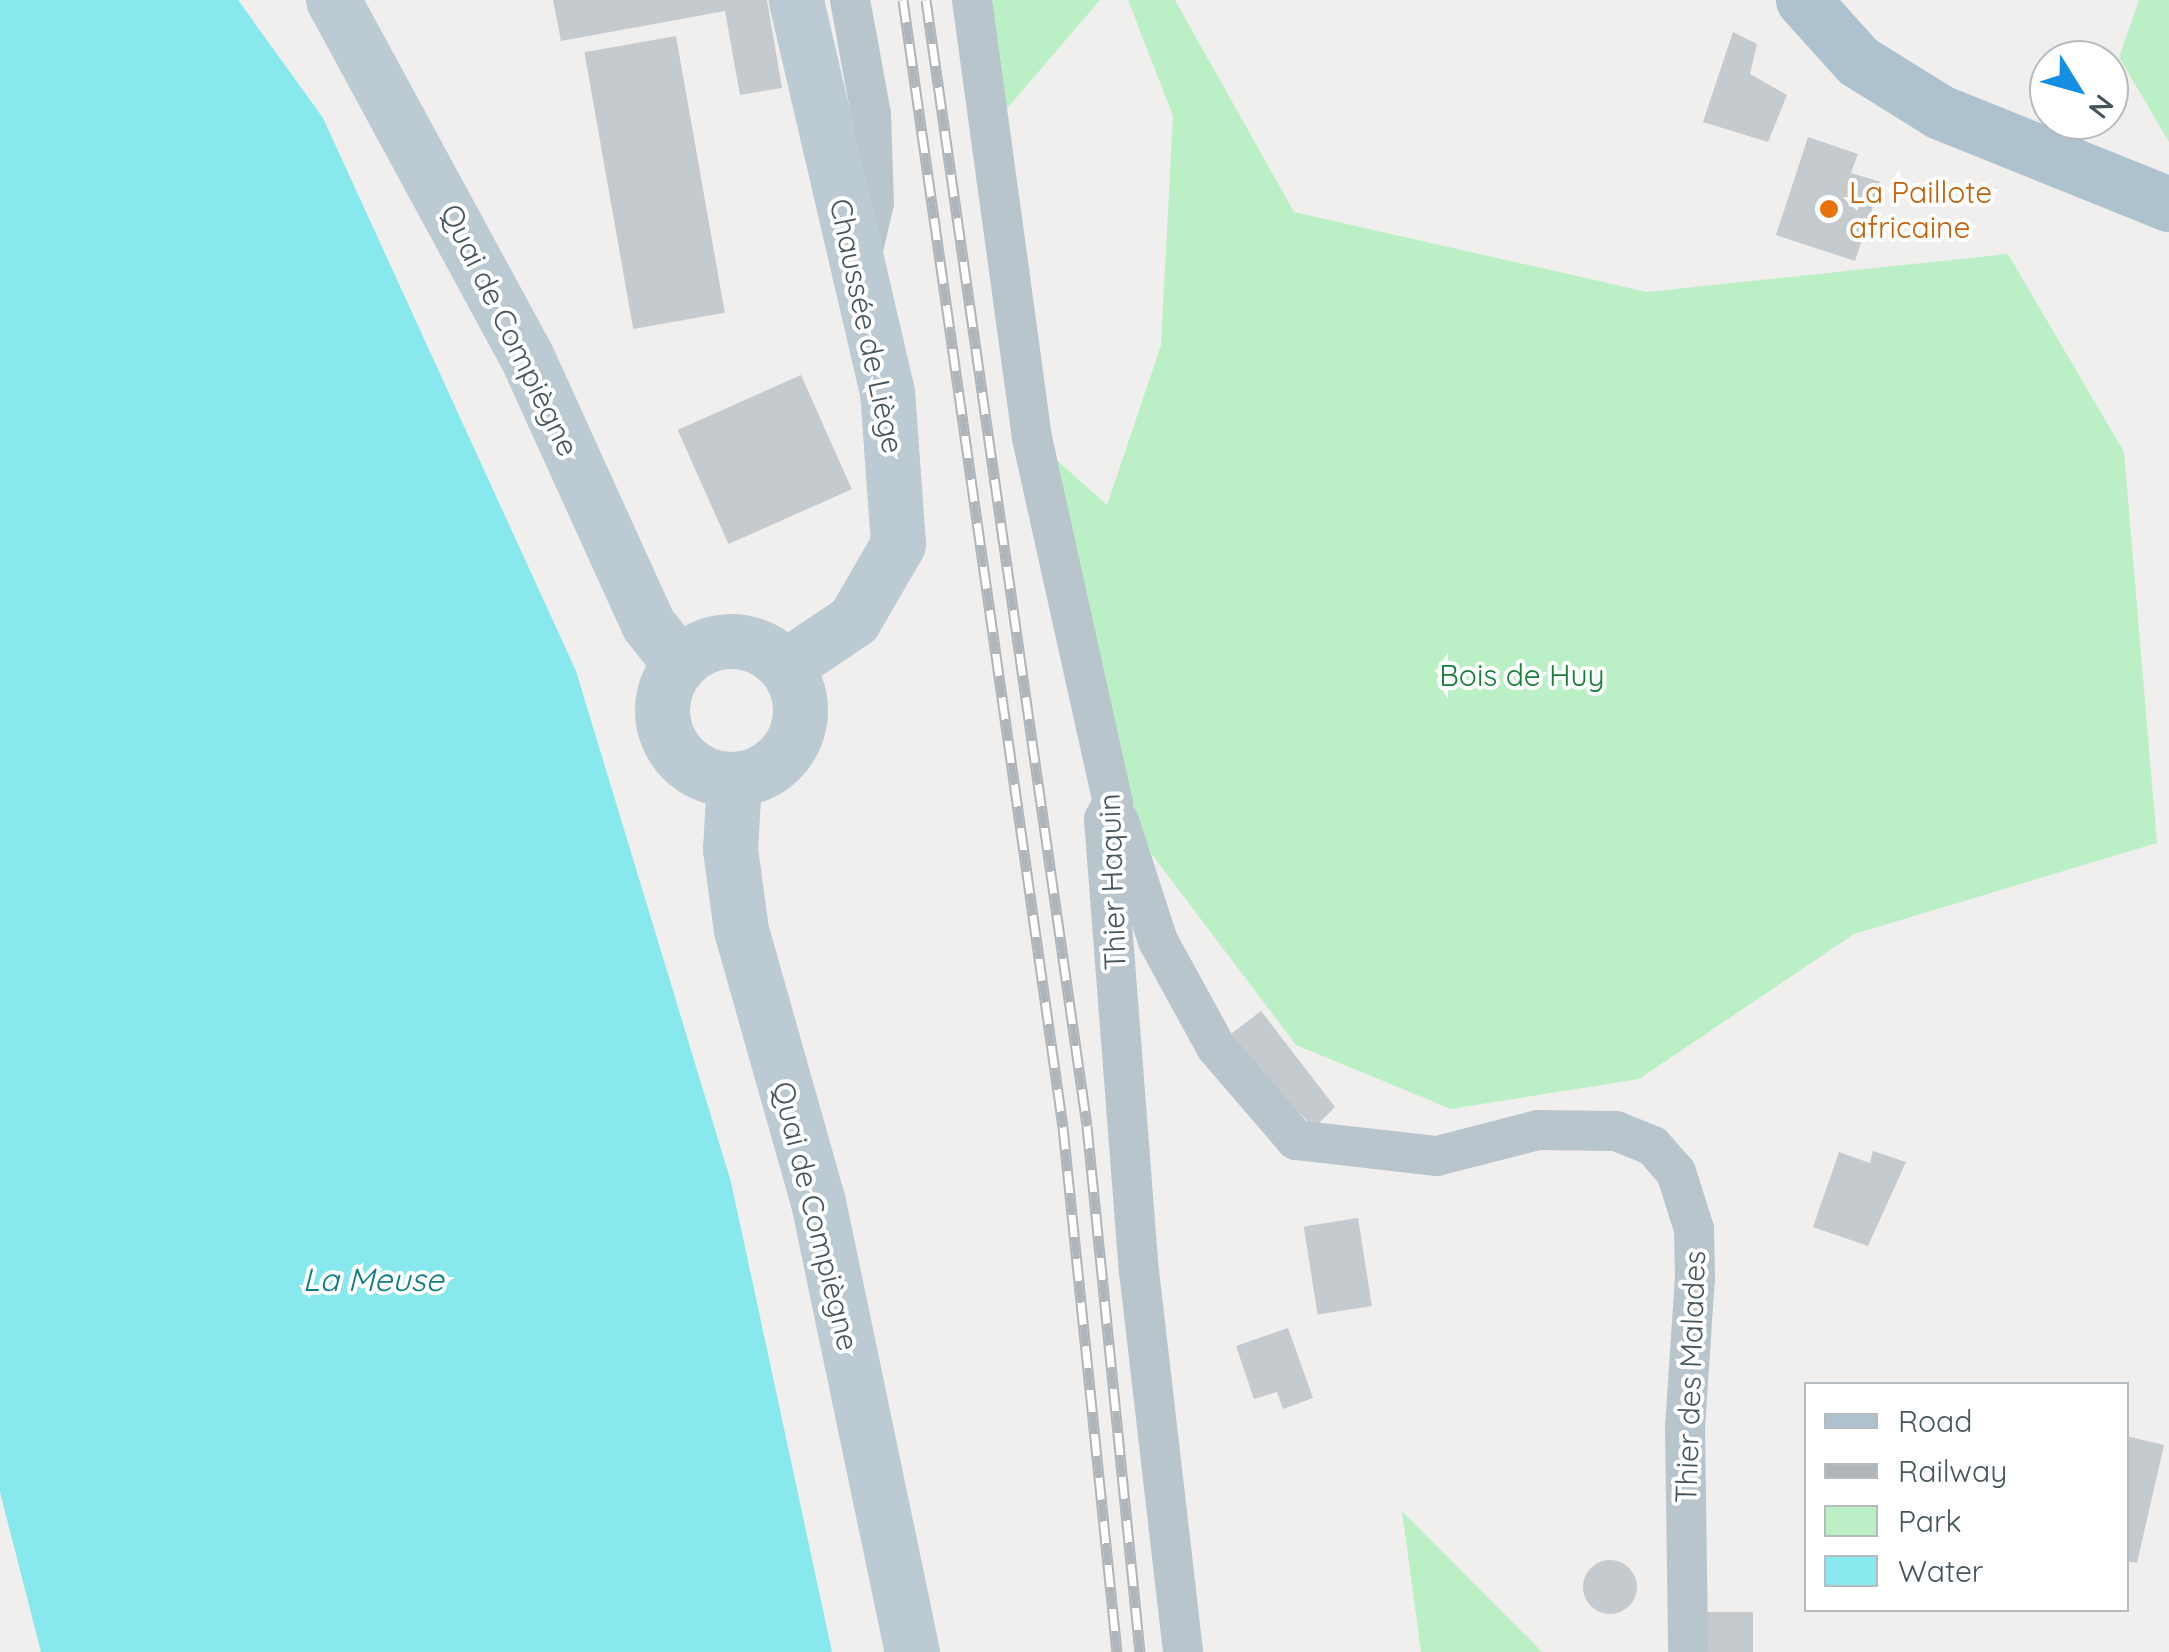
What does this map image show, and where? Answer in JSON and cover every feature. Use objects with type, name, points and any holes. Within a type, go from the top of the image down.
[{"type":"main road","name":"Quai de Compiègne","points":[[333,0],[481,266],[648,624],[678,663]]},
{"type":"main road","name":"Chaussée de Liège","points":[[786,666],[854,620],[898,544],[898,464],[796,0]]},
{"type":"main road","points":[[1803,0],[1858,61],[1940,112],[2169,204]]},
{"type":"main road","points":[[733,640],[786,666],[800,724],[763,773],[734,781],[701,774],[676,754],[662,708],[678,663],[733,640]]},
{"type":"main road","name":"Quai de Compiègne","points":[[734,781],[730,849],[741,930],[818,1202],[912,1652]]},
{"type":"street","points":[[850,0],[874,185],[858,272]]},
{"type":"street","name":"Thier Haquin","points":[[972,0],[1032,438],[1113,803],[1104,819],[1138,1251],[1183,1652]]},
{"type":"street","name":"Thier des Malades","points":[[1113,803],[1166,956],[1216,1047],[1296,1140],[1436,1156],[1538,1130],[1616,1131],[1653,1146],[1676,1172],[1695,1261],[1688,1652]]},
{"type":"green space","points":[[972,0],[1100,0],[992,126]]},
{"type":"green space","name":"Bois de Huy","points":[[1128,0],[1175,0],[1294,212],[1647,292],[2008,254],[2124,452],[2157,843],[1854,934],[1639,1079],[1451,1109],[1296,1045],[1113,803],[1032,438],[1107,505],[1161,345],[1173,116]]},
{"type":"green space","points":[[2139,0],[2169,0],[2169,142],[2129,74],[2129,40],[2125,40]]},
{"type":"green space","points":[[1402,1511],[1542,1652],[1421,1652]]},
{"type":"water","name":"La Meuse","points":[[0,0],[238,0],[323,118],[576,671],[731,1182],[832,1652],[41,1652],[0,1492]]},
{"type":"building","points":[[553,0],[767,0],[782,88],[740,95],[725,11],[561,41]]},
{"type":"building","points":[[1733,32],[1757,44],[1750,74],[1787,95],[1768,142],[1703,122]]},
{"type":"building","points":[[676,36],[725,313],[633,329],[584,52]]},
{"type":"building","name":"La Paillote africaine","points":[[1808,137],[1858,154],[1851,173],[1881,182],[1855,261],[1776,235]]},
{"type":"building","points":[[801,375],[852,489],[729,544],[678,430]]},
{"type":"building","points":[[1261,1011],[1335,1107],[1314,1128],[1227,1037]]},
{"type":"building","points":[[1873,1151],[1906,1162],[1868,1246],[1813,1227],[1839,1152],[1870,1163]]},
{"type":"building","points":[[1358,1218],[1372,1306],[1318,1315],[1304,1227]]},
{"type":"building","points":[[1288,1328],[1313,1398],[1283,1409],[1277,1392],[1254,1399],[1236,1346]]},
{"type":"building","points":[[2129,1437],[2164,1445],[2137,1563],[2129,1562]]},
{"type":"building","points":[[1610,1560],[1629,1568],[1637,1587],[1629,1606],[1610,1614],[1591,1606],[1583,1587],[1591,1568]]},
{"type":"building","points":[[1705,1612],[1753,1612],[1753,1652],[1705,1652]]},
{"type":"railway","points":[[903,0],[1063,1127],[1117,1652]]},
{"type":"railway","points":[[926,0],[1087,1126],[1140,1652]]},
{"type":"place","name":"La Paillote africaine","points":[[1829,209]]}]
